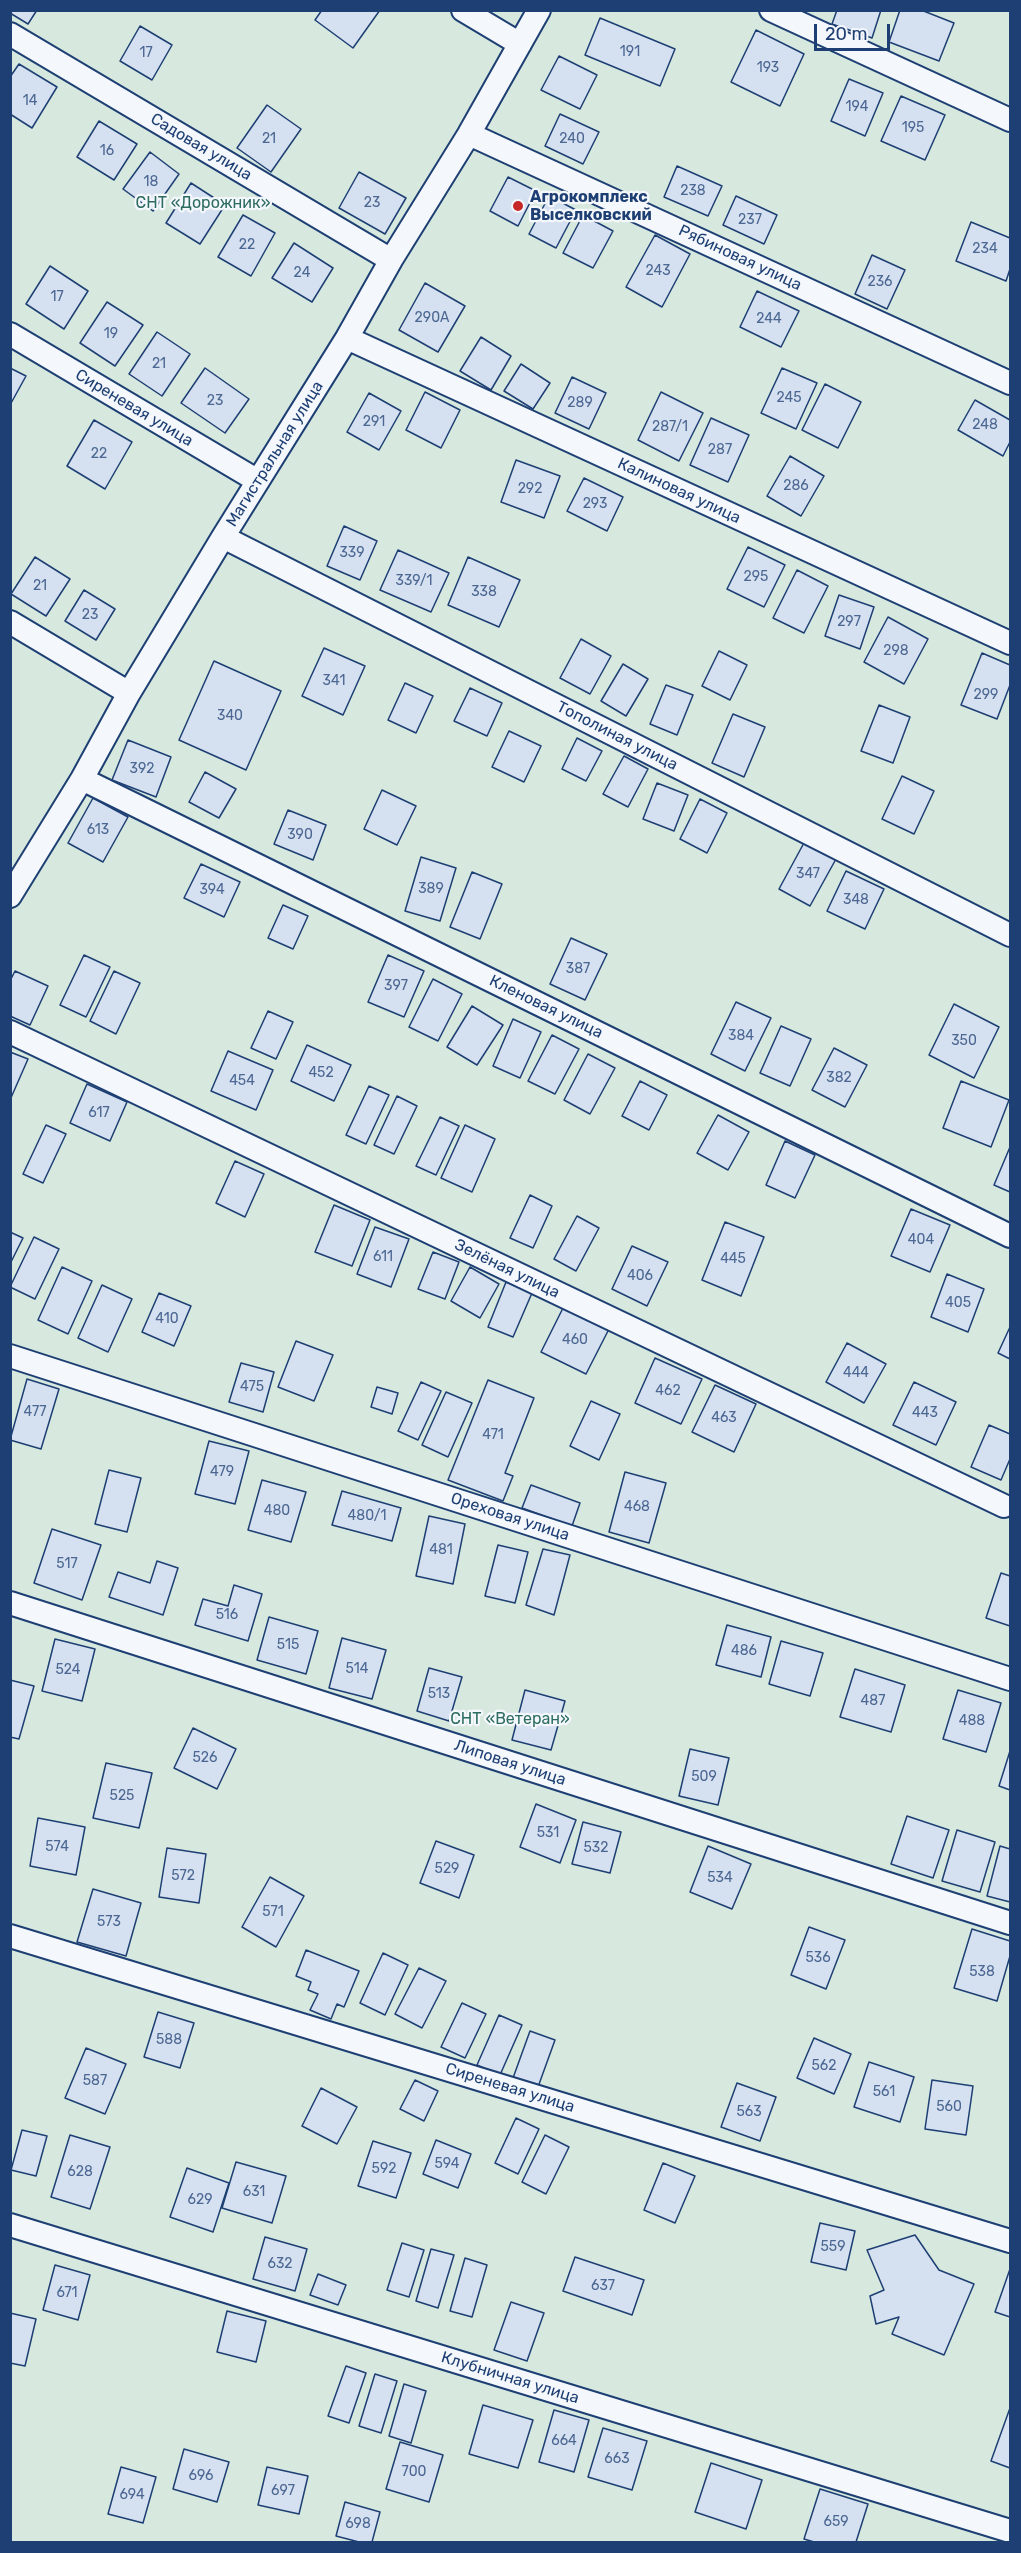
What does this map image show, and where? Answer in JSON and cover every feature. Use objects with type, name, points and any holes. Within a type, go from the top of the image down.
[{"type":"street","points":[[463,10],[520,44]]},
{"type":"street","name":"Магистральная улица","points":[[10,896],[82,779],[129,693],[469,134],[539,10]]},
{"type":"street","points":[[771,10],[1011,120]]},
{"type":"street","name":"Садовая улица","points":[[10,34],[391,260]]},
{"type":"street","name":"Рябиновая улица","points":[[469,134],[1011,383]]},
{"type":"street","name":"Сиреневая улица","points":[[10,334],[258,481]]},
{"type":"street","name":"Калиновая улица","points":[[347,338],[1011,643]]},
{"type":"street","name":"Тополиная улица","points":[[223,537],[1011,935]]},
{"type":"street","points":[[10,622],[129,693]]},
{"type":"street","name":"Кленовая улица","points":[[82,779],[1011,1236]]},
{"type":"street","name":"Зелёная улица","points":[[10,1032],[1004,1506]]},
{"type":"street","name":"Ореховая улица","points":[[10,1356],[1011,1679]]},
{"type":"street","name":"Липовая улица","points":[[10,1603],[1011,1923]]},
{"type":"street","name":"Сиреневая улица","points":[[10,1936],[1011,2241]]},
{"type":"street","name":"Клубничная улица","points":[[10,2225],[1011,2532]]},
{"type":"green space","name":"СНТ «Ветеран»","points":[[11,11],[1010,11],[1010,2542],[11,2542]]},
{"type":"building","points":[[10,10],[37,10],[28,24],[10,13]]},
{"type":"building","points":[[322,10],[380,10],[353,48],[315,20]]},
{"type":"building","points":[[837,10],[881,10],[872,38],[832,24]]},
{"type":"building","points":[[900,10],[921,10],[954,23],[939,61],[889,42]]},
{"type":"building","points":[[600,18],[675,49],[660,86],[585,55]]},
{"type":"building","points":[[140,26],[172,45],[152,80],[120,61]]},
{"type":"building","points":[[756,30],[804,54],[780,106],[731,82]]},
{"type":"building","points":[[559,56],[597,75],[580,109],[541,90]]},
{"type":"building","points":[[19,64],[57,87],[32,128],[10,114],[10,77]]},
{"type":"building","points":[[849,79],[883,93],[865,136],[831,121]]},
{"type":"building","points":[[901,96],[945,115],[925,160],[881,141]]},
{"type":"building","points":[[267,105],[301,129],[271,172],[237,148]]},
{"type":"building","points":[[560,114],[599,132],[583,164],[545,146]]},
{"type":"building","points":[[99,121],[137,144],[114,180],[77,157]]},
{"type":"building","points":[[150,152],[179,174],[153,211],[123,189]]},
{"type":"building","points":[[677,166],[722,186],[708,216],[664,197]]},
{"type":"building","points":[[359,172],[406,198],[385,234],[339,208]]},
{"type":"building","points":[[508,177],[536,191],[518,226],[490,211]]},
{"type":"building","points":[[191,183],[225,205],[200,244],[166,223]]},
{"type":"building","points":[[549,196],[576,210],[556,248],[529,234]]},
{"type":"building","points":[[736,196],[777,215],[764,244],[723,225]]},
{"type":"building","points":[[243,215],[275,233],[251,276],[218,257]]},
{"type":"building","points":[[583,215],[613,231],[593,268],[563,253]]},
{"type":"building","points":[[971,222],[1010,238],[1010,269],[1006,281],[956,261]]},
{"type":"building","points":[[655,235],[690,254],[662,307],[626,287]]},
{"type":"building","points":[[294,243],[333,268],[312,302],[272,278]]},
{"type":"building","points":[[872,255],[905,270],[887,309],[855,294]]},
{"type":"building","points":[[50,266],[88,291],[64,329],[26,304]]},
{"type":"building","points":[[425,283],[465,306],[438,352],[399,330]]},
{"type":"building","points":[[757,291],[799,311],[781,347],[740,327]]},
{"type":"building","points":[[107,302],[143,325],[115,366],[80,343]]},
{"type":"building","points":[[157,332],[190,354],[162,396],[129,374]]},
{"type":"building","points":[[481,337],[511,356],[491,390],[460,371]]},
{"type":"building","points":[[521,364],[550,383],[533,409],[504,391]]},
{"type":"building","points":[[10,368],[26,376],[10,405]]},
{"type":"building","points":[[205,368],[249,399],[225,433],[181,403]]},
{"type":"building","points":[[782,368],[817,383],[796,429],[761,413]]},
{"type":"building","points":[[572,377],[606,393],[589,429],[555,413]]},
{"type":"building","points":[[825,384],[861,402],[838,448],[802,430]]},
{"type":"building","points":[[425,392],[460,410],[441,448],[406,430]]},
{"type":"building","points":[[661,392],[703,413],[679,461],[638,440]]},
{"type":"building","points":[[369,393],[401,411],[379,450],[347,432]]},
{"type":"building","points":[[975,400],[1010,420],[1010,442],[1003,456],[958,430]]},
{"type":"building","points":[[711,418],[749,435],[728,482],[690,465]]},
{"type":"building","points":[[94,420],[132,442],[105,489],[67,466]]},
{"type":"building","points":[[790,456],[824,476],[801,516],[767,496]]},
{"type":"building","points":[[516,460],[560,476],[544,518],[501,502]]},
{"type":"building","points":[[584,478],[623,497],[607,531],[567,511]]},
{"type":"building","points":[[344,526],[377,541],[360,580],[327,566]]},
{"type":"building","points":[[748,547],[785,565],[764,607],[727,589]]},
{"type":"building","points":[[398,550],[449,573],[431,612],[380,590]]},
{"type":"building","points":[[35,557],[70,579],[46,616],[11,594]]},
{"type":"building","points":[[468,557],[520,580],[499,627],[448,605]]},
{"type":"building","points":[[797,570],[828,586],[804,633],[773,618]]},
{"type":"building","points":[[84,590],[115,609],[96,640],[65,621]]},
{"type":"building","points":[[839,595],[874,607],[860,649],[825,636]]},
{"type":"building","points":[[888,617],[928,639],[904,684],[864,662]]},
{"type":"building","points":[[581,639],[611,656],[590,694],[560,678]]},
{"type":"building","points":[[324,648],[365,666],[343,715],[302,696]]},
{"type":"building","points":[[719,651],[747,665],[730,700],[702,686]]},
{"type":"building","points":[[982,653],[1010,665],[1010,685],[997,719],[961,705]]},
{"type":"building","points":[[214,661],[281,691],[246,770],[179,740]]},
{"type":"building","points":[[623,664],[648,679],[626,716],[601,701]]},
{"type":"building","points":[[405,683],[433,696],[416,733],[388,720]]},
{"type":"building","points":[[666,685],[693,695],[677,735],[650,724]]},
{"type":"building","points":[[470,688],[502,703],[487,736],[454,721]]},
{"type":"building","points":[[879,705],[910,717],[893,763],[861,751]]},
{"type":"building","points":[[733,714],[765,727],[744,777],[712,763]]},
{"type":"building","points":[[509,731],[541,746],[524,782],[492,767]]},
{"type":"building","points":[[577,738],[602,751],[586,781],[562,769]]},
{"type":"building","points":[[128,740],[171,757],[156,797],[112,780]]},
{"type":"building","points":[[624,756],[648,769],[628,807],[603,794]]},
{"type":"building","points":[[205,772],[236,789],[219,818],[189,802]]},
{"type":"building","points":[[902,776],[934,791],[914,834],[882,819]]},
{"type":"building","points":[[657,783],[688,795],[674,831],[643,819]]},
{"type":"building","points":[[382,790],[416,806],[397,845],[364,829]]},
{"type":"building","points":[[93,798],[128,817],[103,862],[68,843]]},
{"type":"building","points":[[700,799],[727,813],[707,853],[680,839]]},
{"type":"building","points":[[288,810],[326,825],[313,860],[274,844]]},
{"type":"building","points":[[805,841],[836,859],[810,906],[779,889]]},
{"type":"building","points":[[421,857],[456,868],[440,921],[405,911]]},
{"type":"building","points":[[201,864],[240,882],[224,917],[184,898]]},
{"type":"building","points":[[846,871],[884,889],[865,929],[827,911]]},
{"type":"building","points":[[472,872],[502,884],[480,939],[450,927]]},
{"type":"building","points":[[283,905],[308,916],[293,949],[268,938]]},
{"type":"building","points":[[571,938],[607,954],[585,1000],[550,984]]},
{"type":"building","points":[[84,955],[110,967],[86,1017],[60,1005]]},
{"type":"building","points":[[388,955],[424,971],[404,1017],[368,1002]]},
{"type":"building","points":[[15,971],[48,986],[30,1025],[10,1016],[10,981]]},
{"type":"building","points":[[114,971],[140,983],[116,1034],[90,1021]]},
{"type":"building","points":[[433,979],[462,994],[438,1041],[409,1027]]},
{"type":"building","points":[[736,1002],[771,1018],[745,1071],[711,1054]]},
{"type":"building","points":[[954,1004],[999,1027],[974,1078],[929,1055]]},
{"type":"building","points":[[472,1006],[503,1025],[477,1065],[447,1047]]},
{"type":"building","points":[[268,1011],[293,1022],[276,1059],[251,1048]]},
{"type":"building","points":[[513,1019],[541,1032],[520,1078],[493,1066]]},
{"type":"building","points":[[781,1026],[811,1039],[790,1086],[760,1073]]},
{"type":"building","points":[[552,1035],[579,1049],[555,1094],[528,1081]]},
{"type":"building","points":[[307,1045],[351,1065],[334,1101],[291,1081]]},
{"type":"building","points":[[834,1048],[867,1065],[845,1107],[812,1090]]},
{"type":"building","points":[[228,1051],[273,1070],[256,1110],[211,1091]]},
{"type":"building","points":[[10,1052],[28,1059],[10,1100]]},
{"type":"building","points":[[588,1054],[615,1068],[590,1114],[564,1100]]},
{"type":"building","points":[[640,1081],[667,1095],[649,1130],[622,1116]]},
{"type":"building","points":[[961,1081],[1009,1100],[991,1147],[943,1128]]},
{"type":"building","points":[[87,1084],[127,1102],[110,1141],[70,1123]]},
{"type":"building","points":[[369,1086],[389,1095],[366,1144],[346,1135]]},
{"type":"building","points":[[397,1096],[417,1106],[394,1154],[374,1145]]},
{"type":"building","points":[[718,1115],[749,1132],[728,1170],[697,1153]]},
{"type":"building","points":[[440,1117],[459,1126],[436,1175],[416,1166]]},
{"type":"building","points":[[46,1125],[66,1134],[43,1183],[23,1174]]},
{"type":"building","points":[[465,1125],[495,1139],[472,1192],[441,1178]]},
{"type":"building","points":[[785,1141],[815,1155],[795,1198],[766,1185]]},
{"type":"building","points":[[1010,1147],[1010,1192],[994,1185]]},
{"type":"building","points":[[235,1161],[264,1174],[245,1217],[216,1203]]},
{"type":"building","points":[[530,1195],[552,1206],[533,1248],[510,1238]]},
{"type":"building","points":[[334,1205],[370,1220],[352,1266],[315,1252]]},
{"type":"building","points":[[911,1209],[950,1225],[930,1272],[891,1256]]},
{"type":"building","points":[[577,1216],[599,1228],[576,1271],[554,1259]]},
{"type":"building","points":[[725,1222],[764,1237],[741,1296],[702,1280]]},
{"type":"building","points":[[375,1227],[409,1239],[391,1287],[357,1274]]},
{"type":"building","points":[[10,1232],[23,1238],[10,1264]]},
{"type":"building","points":[[34,1237],[59,1249],[35,1299],[10,1287]]},
{"type":"building","points":[[632,1246],[668,1262],[647,1306],[612,1289]]},
{"type":"building","points":[[433,1252],[459,1262],[445,1299],[418,1289]]},
{"type":"building","points":[[62,1267],[92,1281],[68,1334],[38,1320]]},
{"type":"building","points":[[470,1267],[499,1284],[480,1318],[451,1301]]},
{"type":"building","points":[[947,1274],[984,1289],[968,1332],[931,1317]]},
{"type":"building","points":[[506,1282],[532,1293],[513,1337],[488,1327]]},
{"type":"building","points":[[102,1285],[132,1299],[108,1352],[78,1338]]},
{"type":"building","points":[[159,1293],[191,1306],[174,1346],[142,1332]]},
{"type":"building","points":[[564,1306],[609,1329],[586,1374],[541,1352]]},
{"type":"building","points":[[1010,1327],[1010,1359],[998,1353]]},
{"type":"building","points":[[296,1341],[333,1355],[314,1401],[278,1387]]},
{"type":"building","points":[[847,1343],[886,1364],[864,1403],[826,1382]]},
{"type":"building","points":[[655,1358],[702,1379],[681,1424],[635,1403]]},
{"type":"building","points":[[241,1363],[274,1372],[263,1412],[229,1402]]},
{"type":"building","points":[[27,1379],[59,1389],[41,1449],[10,1440]]},
{"type":"building","points":[[488,1380],[534,1398],[505,1473],[513,1476],[503,1501],[448,1480]]},
{"type":"building","points":[[421,1382],[441,1391],[418,1440],[398,1431]]},
{"type":"building","points":[[914,1382],[956,1402],[936,1445],[893,1425]]},
{"type":"building","points":[[715,1385],[756,1404],[734,1452],[692,1432]]},
{"type":"building","points":[[377,1387],[398,1393],[392,1414],[371,1407]]},
{"type":"building","points":[[446,1392],[472,1403],[448,1457],[422,1445]]},
{"type":"building","points":[[591,1401],[620,1414],[599,1460],[570,1446]]},
{"type":"building","points":[[989,1425],[1010,1434],[1010,1459],[1001,1480],[971,1467]]},
{"type":"building","points":[[209,1441],[249,1451],[235,1504],[195,1494]]},
{"type":"building","points":[[109,1470],[141,1478],[127,1532],[95,1524]]},
{"type":"building","points":[[625,1472],[666,1483],[649,1543],[609,1532]]},
{"type":"building","points":[[262,1480],[306,1492],[291,1542],[248,1530]]},
{"type":"building","points":[[531,1485],[580,1503],[572,1526],[522,1508]]},
{"type":"building","points":[[342,1491],[401,1508],[392,1541],[332,1525]]},
{"type":"building","points":[[429,1516],[465,1524],[453,1584],[416,1576]]},
{"type":"building","points":[[52,1529],[101,1545],[82,1600],[34,1583]]},
{"type":"building","points":[[498,1545],[528,1552],[515,1603],[485,1596]]},
{"type":"building","points":[[543,1549],[570,1555],[554,1615],[526,1605]]},
{"type":"building","points":[[157,1561],[178,1568],[163,1615],[109,1597],[118,1572],[150,1583]]},
{"type":"building","points":[[1001,1573],[1010,1576],[1010,1626],[986,1618]]},
{"type":"building","points":[[234,1585],[262,1594],[248,1641],[195,1625],[203,1599],[228,1606]]},
{"type":"building","points":[[269,1617],[318,1631],[306,1674],[257,1660]]},
{"type":"building","points":[[727,1625],[771,1637],[761,1677],[716,1665]]},
{"type":"building","points":[[342,1638],[386,1650],[372,1699],[329,1688]]},
{"type":"building","points":[[55,1639],[95,1649],[82,1701],[42,1691]]},
{"type":"building","points":[[781,1641],[823,1653],[810,1696],[769,1684]]},
{"type":"building","points":[[429,1668],[462,1677],[449,1721],[417,1711]]},
{"type":"building","points":[[855,1669],[905,1685],[891,1732],[840,1717]]},
{"type":"building","points":[[10,1680],[34,1686],[19,1739],[10,1737]]},
{"type":"building","points":[[525,1690],[565,1701],[551,1750],[512,1740]]},
{"type":"building","points":[[958,1690],[1001,1703],[986,1752],[943,1739]]},
{"type":"building","points":[[193,1728],[236,1749],[217,1789],[174,1768]]},
{"type":"building","points":[[690,1749],[729,1758],[718,1805],[679,1796]]},
{"type":"building","points":[[1010,1751],[1010,1790],[999,1786]]},
{"type":"building","points":[[106,1763],[152,1773],[139,1828],[93,1818]]},
{"type":"building","points":[[536,1804],[576,1820],[560,1863],[520,1847]]},
{"type":"building","points":[[907,1816],[949,1830],[933,1878],[891,1864]]},
{"type":"building","points":[[38,1818],[85,1827],[76,1875],[30,1866]]},
{"type":"building","points":[[583,1822],[621,1832],[610,1873],[572,1864]]},
{"type":"building","points":[[957,1830],[995,1842],[980,1892],[942,1881]]},
{"type":"building","points":[[436,1841],[474,1855],[459,1898],[420,1883]]},
{"type":"building","points":[[708,1846],[751,1864],[732,1909],[690,1892]]},
{"type":"building","points":[[1000,1846],[1010,1849],[1010,1902],[987,1896]]},
{"type":"building","points":[[167,1848],[206,1854],[199,1903],[159,1897]]},
{"type":"building","points":[[270,1877],[304,1896],[276,1947],[242,1927]]},
{"type":"building","points":[[93,1889],[141,1903],[126,1956],[77,1942]]},
{"type":"building","points":[[809,1927],[845,1940],[826,1989],[791,1975]]},
{"type":"building","points":[[972,1929],[1010,1941],[1010,1956],[997,2001],[954,1988]]},
{"type":"building","points":[[306,1950],[359,1971],[344,2007],[337,2004],[331,2019],[310,2010],[318,1994],[308,1990],[311,1982],[296,1976]]},
{"type":"building","points":[[383,1953],[408,1965],[385,2015],[360,2003]]},
{"type":"building","points":[[419,1968],[446,1981],[422,2028],[395,2014]]},
{"type":"building","points":[[462,2003],[486,2014],[465,2058],[441,2047]]},
{"type":"building","points":[[158,2012],[194,2023],[180,2068],[144,2057]]},
{"type":"building","points":[[499,2015],[522,2025],[500,2075],[477,2065]]},
{"type":"building","points":[[530,2031],[555,2040],[538,2087],[513,2078]]},
{"type":"building","points":[[814,2038],[851,2054],[834,2094],[797,2078]]},
{"type":"building","points":[[86,2048],[126,2064],[105,2114],[65,2098]]},
{"type":"building","points":[[869,2062],[914,2077],[900,2122],[854,2107]]},
{"type":"building","points":[[415,2080],[438,2091],[424,2121],[400,2109]]},
{"type":"building","points":[[932,2080],[973,2086],[966,2135],[925,2129]]},
{"type":"building","points":[[737,2083],[776,2097],[760,2141],[721,2127]]},
{"type":"building","points":[[321,2088],[357,2107],[337,2144],[302,2126]]},
{"type":"building","points":[[516,2118],[539,2129],[518,2174],[495,2163]]},
{"type":"building","points":[[22,2130],[47,2136],[36,2176],[11,2170]]},
{"type":"building","points":[[70,2135],[110,2147],[90,2209],[51,2197]]},
{"type":"building","points":[[545,2135],[569,2147],[546,2194],[522,2182]]},
{"type":"building","points":[[436,2140],[471,2154],[458,2188],[423,2174]]},
{"type":"building","points":[[373,2141],[411,2153],[396,2198],[358,2186]]},
{"type":"building","points":[[236,2162],[286,2176],[272,2223],[222,2208]]},
{"type":"building","points":[[663,2163],[695,2176],[675,2223],[644,2210]]},
{"type":"building","points":[[187,2168],[229,2183],[213,2232],[170,2217]]},
{"type":"building","points":[[820,2223],[855,2231],[846,2270],[811,2262]]},
{"type":"building","points":[[915,2235],[939,2270],[974,2284],[944,2355],[892,2334],[899,2317],[876,2324],[870,2296],[884,2290],[867,2250]]},
{"type":"building","points":[[265,2237],[307,2249],[295,2291],[253,2279]]},
{"type":"building","points":[[402,2243],[424,2250],[409,2297],[387,2290]]},
{"type":"building","points":[[431,2249],[454,2255],[438,2308],[416,2301]]},
{"type":"building","points":[[575,2257],[644,2280],[632,2315],[563,2291]]},
{"type":"building","points":[[465,2258],[487,2265],[472,2317],[450,2311]]},
{"type":"building","points":[[55,2265],[90,2275],[78,2320],[43,2310]]},
{"type":"building","points":[[1010,2269],[1010,2317],[995,2312]]},
{"type":"building","points":[[318,2274],[346,2285],[338,2305],[310,2295]]},
{"type":"building","points":[[511,2302],[544,2313],[527,2361],[494,2350]]},
{"type":"building","points":[[227,2311],[266,2321],[256,2362],[217,2352]]},
{"type":"building","points":[[10,2313],[36,2319],[25,2366],[10,2363]]},
{"type":"building","points":[[346,2366],[366,2373],[349,2423],[328,2416]]},
{"type":"building","points":[[375,2374],[397,2381],[381,2433],[359,2426]]},
{"type":"building","points":[[404,2384],[426,2391],[411,2443],[389,2436]]},
{"type":"building","points":[[483,2405],[533,2420],[518,2468],[469,2454]]},
{"type":"building","points":[[1010,2408],[1010,2468],[991,2461]]},
{"type":"building","points":[[554,2410],[589,2420],[574,2472],[539,2462]]},
{"type":"building","points":[[603,2428],[647,2441],[632,2490],[588,2477]]},
{"type":"building","points":[[400,2442],[443,2455],[429,2502],[386,2489]]},
{"type":"building","points":[[184,2449],[229,2462],[217,2502],[173,2489]]},
{"type":"building","points":[[711,2463],[762,2480],[746,2529],[695,2512]]},
{"type":"building","points":[[121,2467],[156,2477],[143,2523],[108,2514]]},
{"type":"building","points":[[267,2467],[308,2476],[299,2514],[258,2505]]},
{"type":"building","points":[[820,2489],[868,2504],[856,2542],[814,2542],[804,2539]]},
{"type":"building","points":[[345,2502],[380,2512],[372,2542],[359,2542],[336,2536]]},
{"type":"place","name":"Агрокомплекс Выселковский","points":[[518,206]]},
{"type":"park label","name":"СНТ «Дорожник»","points":[[203,203]]}]
